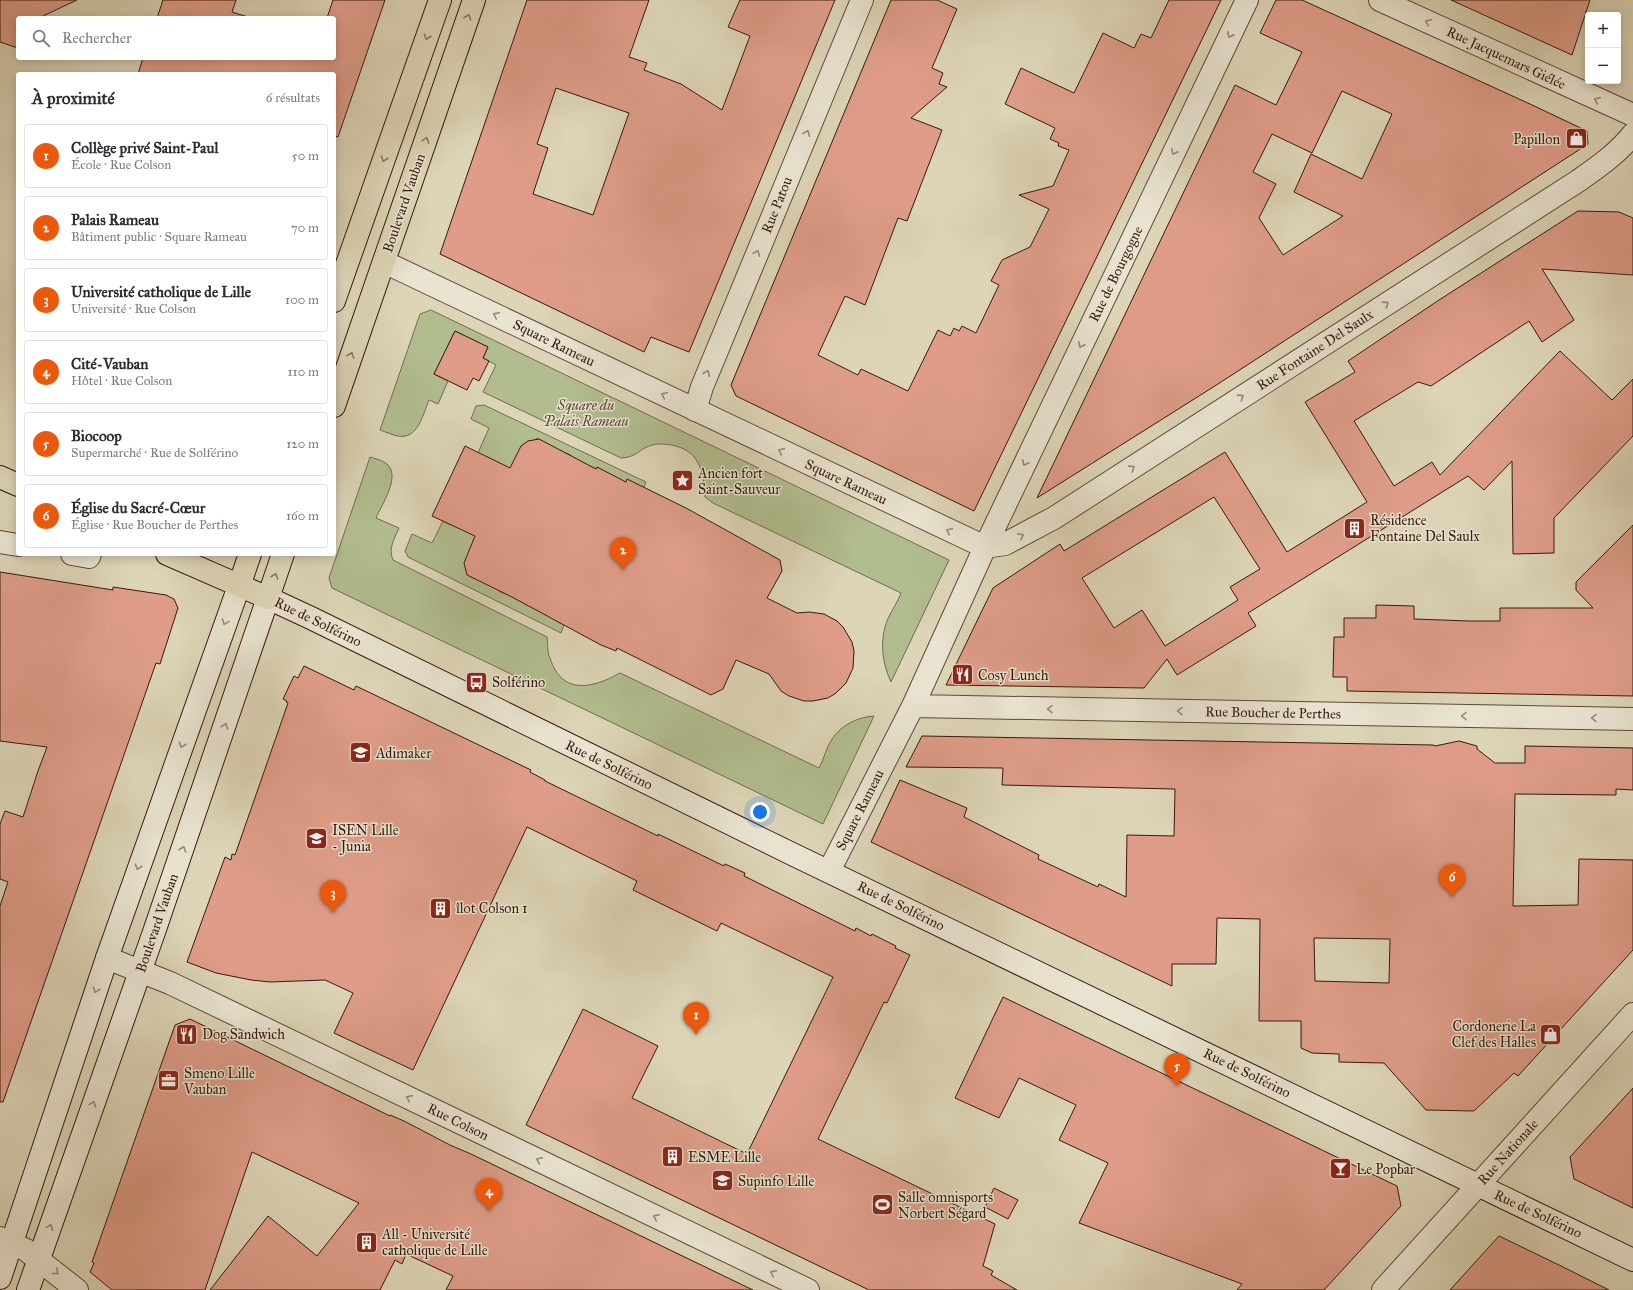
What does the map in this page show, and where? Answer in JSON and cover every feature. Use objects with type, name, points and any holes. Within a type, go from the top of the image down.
[{"type":"main road","points":[[336,295],[440,0]]},
{"type":"main road","name":"Boulevard Vauban","points":[[336,400],[474,0]]},
{"type":"main road","points":[[0,477],[16,484]]},
{"type":"main road","name":"Rue de Solférino","points":[[172,556],[268,598]]},
{"type":"main road","points":[[239,586],[249,556]]},
{"type":"main road","name":"Boulevard Vauban","points":[[268,598],[282,556]]},
{"type":"street","name":"Rue Patou","points":[[695,410],[702,387],[862,0]]},
{"type":"street","name":"Rue de Bourgogne","points":[[985,547],[1247,0]]},
{"type":"street","name":"Rue Jacquemars Giélée","points":[[1380,0],[1633,115]]},
{"type":"street","name":"Rue Fontaine Del Saulx","points":[[985,547],[1005,544],[1054,518],[1578,181],[1612,157],[1623,147],[1633,134]]},
{"type":"street","name":"Square Rameau","points":[[384,262],[985,547],[913,706],[829,871]]},
{"type":"street","points":[[0,542],[16,545]]},
{"type":"street","points":[[0,1278],[6,1241],[239,586]]},
{"type":"street","name":"Rue de Solférino","points":[[268,598],[1477,1186],[1536,1212],[1633,1260]]},
{"type":"street","name":"Boulevard Vauban","points":[[28,1290],[38,1258],[141,971],[268,598]]},
{"type":"street","name":"Rue Boucher de Perthes","points":[[913,706],[1633,719]]},
{"type":"street","name":"Rue Colson","points":[[107,958],[170,983],[808,1290]]},
{"type":"street","name":"Rue Nationale","points":[[1383,1290],[1633,1014]]},
{"type":"street","points":[[6,1241],[38,1258],[77,1290]]},
{"type":"green space","name":"Square du Palais Rameau","points":[[431,310],[949,560],[891,682],[883,655],[883,634],[888,618],[901,593],[713,503],[705,497],[703,479],[698,463],[694,457],[681,448],[666,444],[655,444],[634,455],[621,458],[483,392],[496,365],[483,358],[488,347],[455,331],[434,374],[448,381],[438,404],[429,400],[419,425],[410,434],[398,436],[380,430],[420,314]]},
{"type":"green space","points":[[484,405],[646,482],[644,487],[642,486],[641,488],[627,480],[625,484],[572,458],[572,456],[567,453],[566,455],[537,438],[535,441],[528,441],[522,445],[509,476],[478,453],[489,428],[471,419],[476,406]]},
{"type":"green space","points":[[370,457],[384,462],[391,470],[392,477],[389,491],[376,518],[399,528],[391,548],[393,560],[547,637],[548,653],[555,670],[562,678],[570,683],[589,685],[620,673],[819,768],[830,742],[840,730],[856,720],[874,716],[823,824],[332,588],[329,578]]},
{"type":"green space","points":[[454,520],[481,533],[465,561],[466,571],[470,574],[469,576],[501,590],[500,592],[507,593],[560,618],[558,622],[564,625],[561,633],[408,557],[405,551],[412,534],[432,543],[443,521],[451,525]]},
{"type":"building","points":[[0,0],[77,0],[43,16],[16,16],[16,47],[0,42]]},
{"type":"building","points":[[163,0],[236,0],[232,12],[245,16],[158,16]]},
{"type":"building","points":[[333,0],[385,0],[338,137],[336,136],[336,72],[139,72],[142,60],[336,60],[336,16],[328,16]]},
{"type":"building","points":[[527,0],[649,0],[629,57],[647,63],[644,70],[681,84],[722,110],[750,36],[728,27],[740,0],[835,0],[689,352],[651,337],[644,352],[440,254]],"holes":[[[556,88],[629,113],[593,215],[533,194],[548,148],[537,144]]]},
{"type":"building","points":[[891,0],[937,0],[957,9],[932,68],[943,73],[939,84],[947,87],[911,118],[942,130],[907,221],[898,218],[865,305],[845,296],[818,355],[858,375],[861,369],[908,391],[938,330],[950,336],[954,328],[959,331],[962,326],[976,333],[999,285],[991,281],[1002,260],[1030,247],[1049,209],[1019,195],[1053,186],[1069,150],[1058,146],[1059,143],[1050,139],[1055,128],[1005,104],[1021,68],[1074,93],[1103,33],[1134,48],[1141,34],[1151,38],[1169,0],[1221,0],[974,511],[736,396],[731,385]]},
{"type":"building","points":[[1276,0],[1302,0],[1587,131],[1588,144],[1218,384],[1037,498],[1235,85],[1276,105],[1302,52],[1260,33]],"holes":[[[1342,91],[1392,114],[1362,179],[1311,154],[1294,192],[1343,216],[1283,255],[1259,218],[1276,184],[1253,172],[1272,134],[1312,153]]]},
{"type":"building","points":[[1451,0],[1590,0],[1572,55]]},
{"type":"building","points":[[1578,211],[1619,212],[1633,218],[1633,275],[1542,269],[1574,320],[1542,342],[1529,321],[1431,386],[1418,382],[1354,421],[1394,486],[1432,462],[1440,475],[1560,351],[1612,400],[1633,379],[1633,436],[1554,518],[1554,553],[1513,554],[1512,461],[1484,490],[1468,476],[1248,613],[1256,626],[1177,675],[1167,659],[1144,688],[946,685],[993,588],[1060,544],[1064,551],[1225,452],[1287,552],[1367,502],[1305,402],[1355,372],[1348,361],[1439,300]],"holes":[[[1214,497],[1260,569],[1230,587],[1238,600],[1165,646],[1142,610],[1114,628],[1082,578]]]},
{"type":"building","points":[[455,331],[488,347],[483,358],[489,361],[479,381],[473,378],[467,390],[434,374]]},
{"type":"building","points":[[539,439],[596,469],[597,467],[626,482],[627,479],[686,508],[780,560],[782,571],[767,598],[797,613],[809,612],[824,614],[837,621],[843,627],[852,642],[854,651],[853,668],[846,683],[836,693],[828,698],[804,701],[789,696],[781,691],[769,674],[736,660],[723,689],[711,695],[617,648],[616,651],[601,645],[512,597],[467,575],[464,563],[475,536],[432,516],[465,446],[510,468],[521,446],[528,441]]},
{"type":"building","points":[[1633,525],[1633,696],[1347,691],[1347,677],[1333,677],[1334,637],[1344,637],[1344,618],[1376,618],[1376,605],[1414,606],[1414,619],[1469,621],[1500,621],[1500,608],[1593,608],[1576,590],[1576,582]]},
{"type":"building","points":[[0,572],[113,590],[113,587],[166,595],[174,599],[178,608],[160,664],[156,663],[3,1102],[0,1102],[0,906],[8,882],[0,879],[0,824],[5,811],[23,817],[47,747],[0,741]]},
{"type":"building","points":[[304,666],[354,690],[356,686],[531,770],[530,772],[545,781],[658,836],[658,834],[724,866],[725,864],[745,873],[744,876],[855,931],[856,928],[871,936],[872,934],[910,955],[887,1003],[884,1002],[818,1139],[995,1224],[983,1266],[993,1271],[991,1275],[1017,1290],[869,1290],[526,1125],[583,1009],[658,1046],[632,1098],[747,1154],[833,977],[721,923],[717,931],[633,890],[637,881],[527,827],[413,1070],[334,1033],[353,993],[325,980],[270,982],[251,980],[216,973],[187,962],[225,857],[231,860],[232,854],[235,855],[288,703],[283,699],[294,676],[298,678]]},
{"type":"building","points":[[922,736],[1435,746],[1459,741],[1477,746],[1477,749],[1495,763],[1525,763],[1525,746],[1633,748],[1633,790],[1616,789],[1616,795],[1515,794],[1513,906],[1578,905],[1579,859],[1633,860],[1633,950],[1518,1076],[1514,1073],[1474,1111],[1426,1110],[1384,1063],[1339,1062],[1339,1054],[1312,1053],[1301,1048],[1301,1021],[1259,1021],[1260,919],[1217,918],[1216,964],[1172,964],[1172,986],[871,842],[900,780],[967,808],[964,817],[1039,855],[1038,859],[1098,887],[1099,884],[1126,897],[1127,835],[1174,836],[1175,789],[1002,785],[1003,768],[906,767]],"holes":[[[1314,938],[1390,939],[1389,983],[1315,981]]]},
{"type":"building","points":[[1003,997],[1397,1186],[1401,1206],[1324,1290],[1237,1290],[1242,1284],[1079,1223],[1108,1163],[1059,1140],[1076,1105],[1019,1078],[999,1118],[955,1098]]},
{"type":"building","points":[[190,1019],[753,1290],[446,1290],[453,1276],[406,1254],[402,1264],[395,1260],[380,1290],[210,1290],[268,1216],[317,1256],[359,1203],[252,1152],[205,1290],[112,1290],[90,1272],[94,1263],[92,1262],[175,1025]]},
{"type":"building","points":[[1633,1088],[1633,1208],[1574,1179],[1570,1157]]},
{"type":"building","points":[[994,1188],[1018,1200],[1008,1219],[985,1207]]},
{"type":"building","points":[[1499,1236],[1561,1266],[1609,1290],[1450,1290]]},
{"type":"place","name":"Papillon","points":[[1576,139]]},
{"type":"place","name":"Ancien fort Saint-Sauveur","points":[[683,481]]},
{"type":"place","name":"Résidence Fontaine Del Saulx","points":[[1354,528]]},
{"type":"place","name":"Palais Rameau","points":[[623,570]]},
{"type":"place","name":"Cosy Lunch","points":[[962,675]]},
{"type":"place","name":"Solférino","points":[[477,682]]},
{"type":"place","name":"Adimaker","points":[[361,753]]},
{"type":"place","name":"ISEN Lille - Junia","points":[[316,838]]},
{"type":"place","name":"Église du Sacré-Cœur","points":[[1452,897]]},
{"type":"place","name":"îlot Colson 1","points":[[441,908]]},
{"type":"place","name":"Université catholique de Lille","points":[[333,913]]},
{"type":"place","name":"Dog Sandwich","points":[[187,1034]]},
{"type":"place","name":"Cordonerie La Clef des Halles","points":[[1551,1034]]},
{"type":"place","name":"Collège privé Saint-Paul","points":[[696,1035]]},
{"type":"place","name":"Smeno Lille Vauban","points":[[169,1081]]},
{"type":"place","name":"Biocoop","points":[[1177,1086]]},
{"type":"place","name":"ESME Lille","points":[[673,1157]]},
{"type":"place","name":"Le Popbar","points":[[1340,1169]]},
{"type":"place","name":"Supinfo Lille","points":[[722,1181]]},
{"type":"place","name":"Salle omnisports Norbert Ségard","points":[[883,1205]]},
{"type":"place","name":"Cité-Vauban","points":[[489,1211]]},
{"type":"place","name":"All - Université catholique de Lille","points":[[366,1242]]}]
